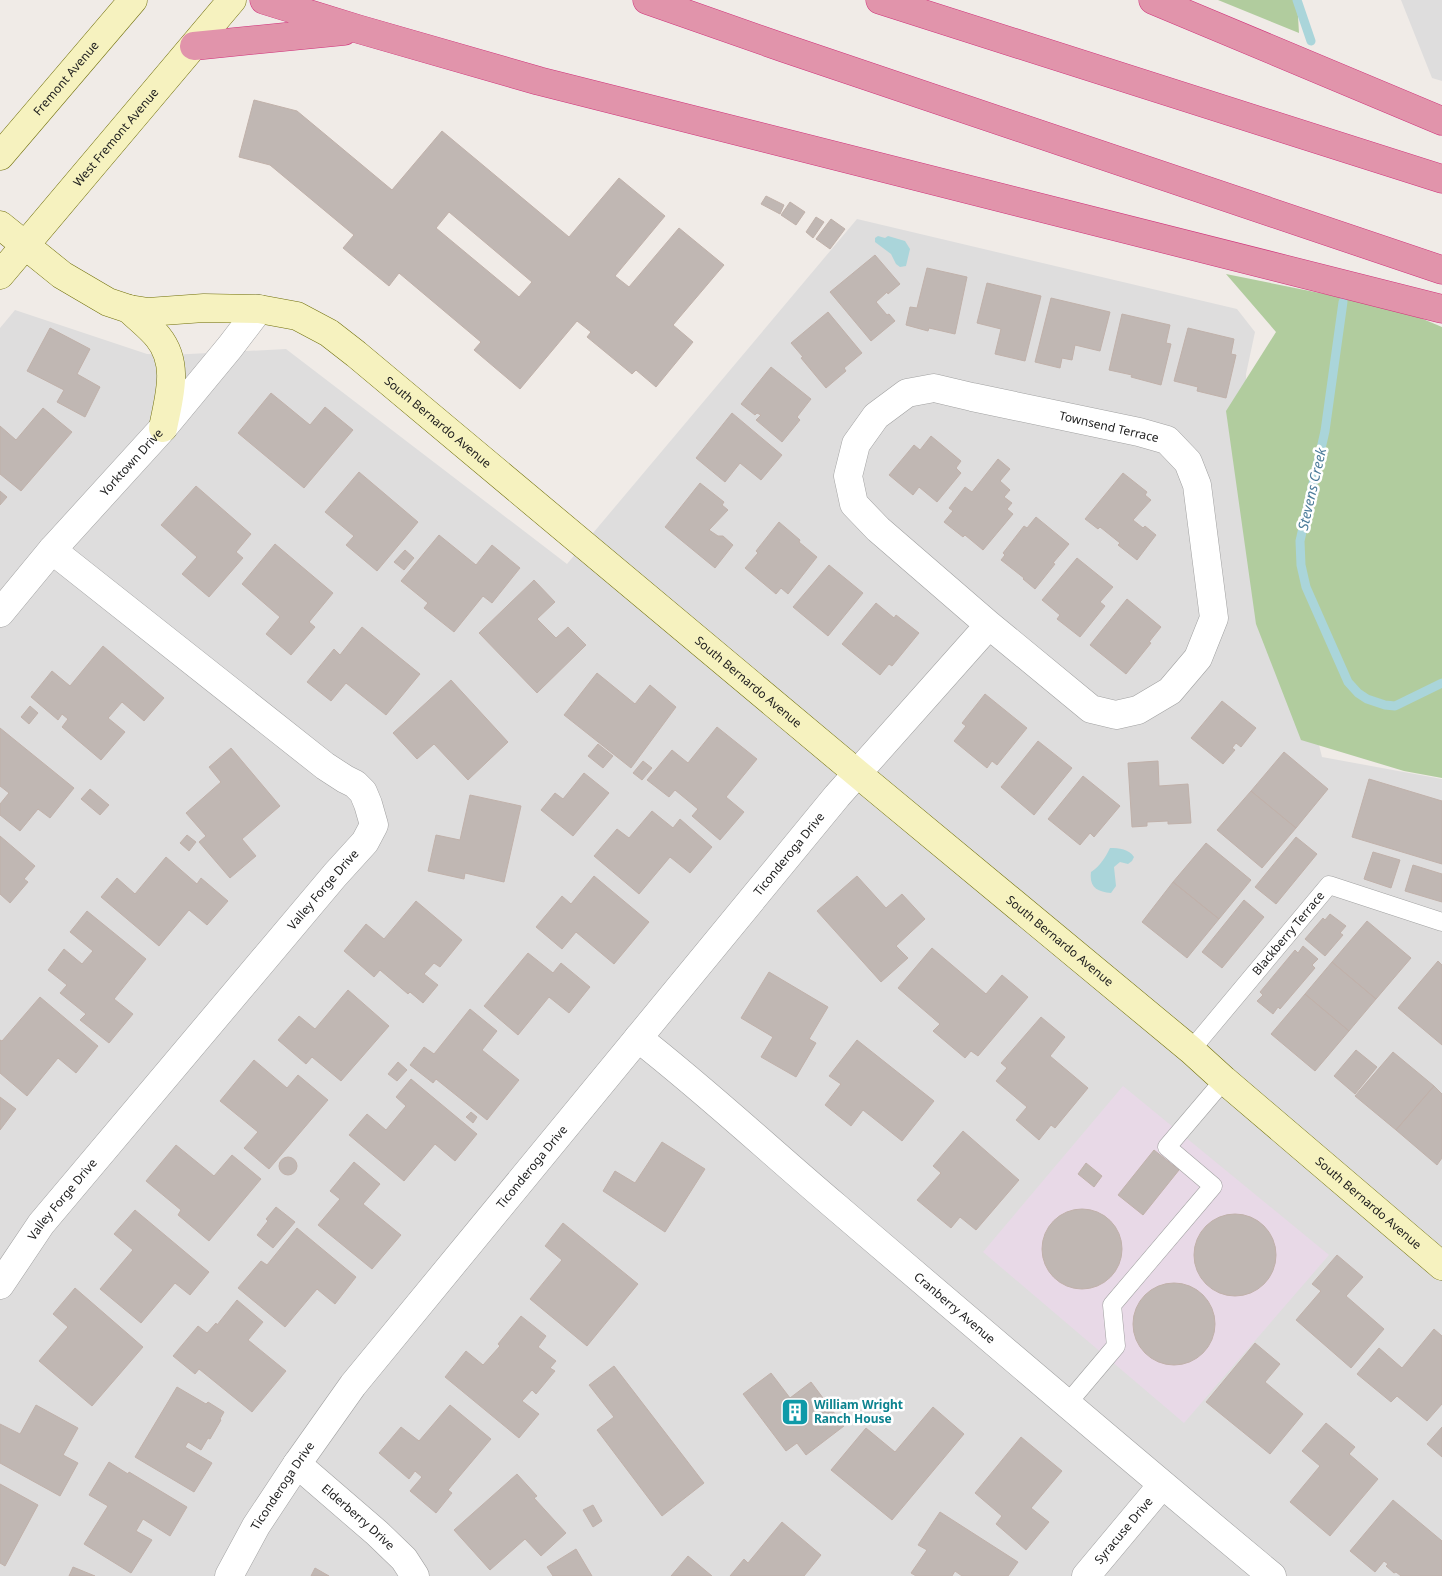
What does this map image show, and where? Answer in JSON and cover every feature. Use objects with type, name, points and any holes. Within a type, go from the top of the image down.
[{"type":"highway","points":[[264,0],[358,29],[539,80],[1442,309]]},
{"type":"highway","points":[[647,0],[1442,270]]},
{"type":"highway","points":[[880,0],[1442,180]]},
{"type":"highway","points":[[1153,0],[1442,121]]},
{"type":"highway","points":[[194,46],[358,29]]},
{"type":"street","name":"Fremont Avenue","points":[[0,156],[133,0]]},
{"type":"street","name":"West Fremont Avenue","points":[[0,275],[232,0]]},
{"type":"street","name":"South Bernardo Avenue","points":[[0,225],[62,275],[108,302],[129,309],[148,312],[204,308],[259,309],[297,316],[329,333],[1192,1050],[1224,1080],[1442,1266]]},
{"type":"street","points":[[129,309],[158,337],[169,357],[172,376],[163,428]]},
{"type":"street","name":"Yorktown Drive","points":[[0,613],[52,550],[163,428],[259,309]]},
{"type":"street","name":"Townsend Terrace","points":[[934,388],[1139,432],[1167,440],[1188,462],[1197,485],[1214,618],[1198,658],[1170,691],[1138,710],[1116,715],[1091,709],[989,625],[878,529],[854,504],[848,476],[854,451],[856,444],[876,416],[907,393],[934,388]]},
{"type":"street","name":"Valley Forge Drive","points":[[0,1285],[41,1224],[335,875],[365,842],[374,825],[363,792],[355,784],[325,766],[52,550]]},
{"type":"street","points":[[858,774],[989,625]]},
{"type":"street","name":"Ticonderoga Drive","points":[[229,1576],[256,1526],[353,1385],[837,796],[858,774]]},
{"type":"street","name":"Cranberry Avenue","points":[[638,1038],[664,1058],[1162,1485],[1272,1576]]},
{"type":"street","name":"Elderberry Drive","points":[[297,1464],[377,1533],[404,1559],[415,1576]]},
{"type":"street","name":"Syracuse Drive","points":[[1086,1576],[1162,1485]]},
{"type":"lane","name":"Blackberry Terrace","points":[[1192,1050],[1329,885],[1442,922]]},
{"type":"lane","points":[[1067,1404],[1116,1346],[1112,1305],[1213,1186],[1167,1147],[1224,1080]]},
{"type":"shaded area","points":[[1401,0],[1442,0],[1442,81],[1432,78]]},
{"type":"shaded area","points":[[857,219],[1237,309],[1255,332],[1246,374],[1248,460],[1322,757],[1442,779],[1442,1576],[0,1576],[0,328],[15,310],[147,354],[170,355],[286,349],[567,564]]},
{"type":"shaded area","points":[[1123,1086],[1329,1255],[1184,1423],[983,1252]]},
{"type":"green space","points":[[1218,0],[1297,0],[1299,33]]},
{"type":"green space","points":[[1226,274],[1399,309],[1442,327],[1442,778],[1404,771],[1301,740],[1256,624],[1226,411],[1276,332]]},
{"type":"water","points":[[878,236],[885,238],[888,236],[905,241],[910,249],[906,266],[900,267],[896,264],[891,254],[875,242],[875,238]]},
{"type":"water","points":[[1110,848],[1127,851],[1134,857],[1128,864],[1120,862],[1114,867],[1116,886],[1111,893],[1098,890],[1091,881],[1091,872],[1102,861]]},
{"type":"building","points":[[254,100],[297,111],[392,190],[442,131],[569,237],[619,178],[665,216],[615,276],[629,287],[679,228],[724,265],[673,325],[693,342],[656,387],[636,370],[632,374],[587,337],[591,332],[577,321],[520,389],[474,350],[481,342],[399,273],[389,286],[343,248],[354,235],[270,165],[239,157]],"holes":[[[449,212],[532,282],[519,297],[436,228]]]},
{"type":"building","points":[[766,196],[784,205],[780,214],[761,204]]},
{"type":"building","points":[[790,202],[805,212],[796,225],[781,215]]},
{"type":"building","points":[[816,217],[824,222],[813,238],[806,232]]},
{"type":"building","points":[[831,219],[845,229],[830,249],[816,239]]},
{"type":"building","points":[[875,255],[900,284],[876,302],[895,321],[871,341],[830,292]]},
{"type":"building","points":[[927,268],[967,277],[955,334],[929,328],[928,331],[906,325],[910,307],[917,308]]},
{"type":"building","points":[[987,283],[1041,296],[1025,361],[995,354],[1001,329],[977,323]]},
{"type":"building","points":[[1051,298],[1110,312],[1100,351],[1075,345],[1072,360],[1062,358],[1060,368],[1035,362]]},
{"type":"building","points":[[828,312],[862,353],[844,368],[846,371],[826,388],[791,343]]},
{"type":"building","points":[[1122,314],[1170,325],[1166,343],[1171,344],[1161,385],[1131,377],[1132,375],[1109,370]]},
{"type":"building","points":[[50,328],[90,349],[77,374],[100,387],[85,417],[57,402],[64,390],[27,371]]},
{"type":"building","points":[[1188,328],[1234,339],[1231,354],[1236,355],[1226,398],[1197,391],[1198,387],[1174,381]]},
{"type":"building","points":[[771,367],[811,399],[797,417],[800,420],[782,442],[756,420],[761,415],[757,413],[755,415],[741,404]]},
{"type":"building","points":[[271,393],[310,425],[325,407],[353,430],[304,488],[238,433]]},
{"type":"building","points":[[43,408],[72,432],[21,491],[0,474],[0,426],[16,440]]},
{"type":"building","points":[[732,413],[782,455],[761,480],[740,463],[725,482],[696,458]]},
{"type":"building","points":[[931,436],[961,461],[956,468],[961,473],[937,502],[919,487],[913,495],[889,475],[914,445],[920,450]]},
{"type":"building","points":[[998,459],[1010,469],[1000,481],[1010,490],[1004,497],[1012,503],[1007,509],[1013,514],[983,550],[965,535],[963,537],[944,522],[953,511],[949,508],[965,487],[972,492]]},
{"type":"building","points":[[359,472],[418,522],[377,571],[346,545],[354,536],[325,512]]},
{"type":"building","points":[[1123,473],[1147,492],[1145,495],[1151,500],[1133,520],[1143,528],[1145,526],[1156,535],[1137,560],[1100,527],[1098,529],[1085,519]]},
{"type":"building","points":[[700,483],[724,502],[722,505],[728,510],[709,530],[718,536],[723,536],[733,545],[715,568],[665,527]]},
{"type":"building","points":[[196,486],[251,534],[236,552],[243,558],[209,597],[182,574],[197,557],[161,525]]},
{"type":"building","points":[[0,491],[7,497],[0,505]]},
{"type":"building","points":[[1036,517],[1069,544],[1035,589],[1001,560],[1005,555],[1003,553],[1024,526],[1027,528]]},
{"type":"building","points":[[779,522],[817,557],[788,594],[781,588],[776,594],[745,568],[758,553],[756,551]]},
{"type":"building","points":[[439,535],[476,565],[492,545],[520,568],[492,603],[483,596],[454,632],[424,608],[428,603],[401,581]]},
{"type":"building","points":[[275,544],[333,593],[309,622],[315,627],[291,655],[266,634],[280,617],[242,584]]},
{"type":"building","points":[[405,550],[414,558],[404,570],[394,562]]},
{"type":"building","points":[[1077,558],[1113,587],[1100,602],[1105,606],[1080,637],[1057,619],[1060,615],[1042,600]]},
{"type":"building","points":[[829,565],[863,593],[828,636],[793,607]]},
{"type":"building","points":[[534,580],[555,602],[537,619],[556,638],[568,627],[586,645],[537,693],[479,633]]},
{"type":"building","points":[[1127,599],[1161,627],[1149,642],[1151,643],[1126,674],[1090,645]]},
{"type":"building","points":[[876,603],[894,618],[896,615],[919,633],[892,666],[889,664],[880,675],[842,644]]},
{"type":"building","points":[[362,627],[420,674],[386,715],[346,683],[331,701],[307,682],[334,649],[340,655]]},
{"type":"building","points":[[103,646],[164,698],[144,721],[122,702],[108,718],[125,732],[101,760],[62,727],[68,719],[62,714],[58,720],[31,697],[52,671],[70,686]]},
{"type":"building","points":[[597,673],[635,704],[650,685],[676,707],[631,768],[564,715]]},
{"type":"building","points":[[451,680],[508,742],[468,780],[434,744],[417,759],[393,733]]},
{"type":"building","points":[[985,694],[1027,728],[997,765],[992,761],[987,768],[954,741],[966,726],[962,723]]},
{"type":"building","points":[[1222,701],[1256,728],[1241,747],[1236,743],[1232,748],[1235,750],[1223,764],[1191,738]]},
{"type":"building","points":[[30,706],[38,713],[29,724],[21,717]]},
{"type":"building","points":[[717,727],[757,759],[726,797],[744,812],[720,840],[692,816],[698,809],[675,790],[669,797],[647,780],[672,750],[688,763]]},
{"type":"building","points":[[0,728],[74,788],[50,818],[38,809],[20,831],[0,815],[0,804],[9,793],[0,786]]},
{"type":"building","points":[[1038,741],[1072,768],[1034,815],[1001,787]]},
{"type":"building","points":[[598,744],[613,756],[603,768],[588,756]]},
{"type":"building","points":[[231,748],[280,806],[242,839],[256,856],[230,878],[199,842],[206,836],[186,813],[221,782],[209,767]]},
{"type":"building","points":[[1284,752],[1328,789],[1296,828],[1251,791]]},
{"type":"building","points":[[643,761],[652,768],[642,780],[633,773]]},
{"type":"building","points":[[1158,761],[1159,786],[1188,784],[1191,823],[1168,824],[1168,821],[1147,822],[1147,826],[1132,827],[1128,763]]},
{"type":"building","points":[[584,773],[609,793],[573,836],[541,810],[555,793],[563,799]]},
{"type":"building","points":[[1083,776],[1120,806],[1094,837],[1090,833],[1080,845],[1048,819]]},
{"type":"building","points":[[1369,779],[1442,801],[1442,864],[1352,837]]},
{"type":"building","points":[[90,789],[109,805],[100,815],[81,799]]},
{"type":"building","points":[[1251,791],[1296,828],[1262,868],[1217,830]]},
{"type":"building","points":[[470,795],[521,806],[504,882],[465,873],[464,879],[428,871],[436,835],[460,840]]},
{"type":"building","points":[[652,811],[673,828],[680,819],[712,847],[690,873],[670,857],[639,894],[594,856],[617,829],[629,838]]},
{"type":"building","points":[[187,835],[196,842],[189,851],[180,843]]},
{"type":"building","points":[[0,836],[35,866],[24,879],[28,882],[10,903],[0,894]]},
{"type":"building","points":[[1296,837],[1317,854],[1276,904],[1255,887]]},
{"type":"building","points":[[1206,843],[1251,880],[1219,919],[1173,882]]},
{"type":"building","points":[[1373,852],[1400,860],[1391,888],[1364,879]]},
{"type":"building","points":[[166,857],[197,884],[201,878],[228,901],[207,925],[189,910],[159,946],[101,897],[117,878],[135,894]]},
{"type":"building","points":[[1413,865],[1442,874],[1442,902],[1405,891]]},
{"type":"building","points":[[594,876],[649,922],[614,964],[576,932],[562,949],[536,927],[562,896],[571,904]]},
{"type":"building","points":[[857,876],[886,908],[902,894],[925,919],[896,946],[908,958],[881,982],[817,911]]},
{"type":"building","points":[[1173,882],[1219,919],[1187,958],[1142,922]]},
{"type":"building","points":[[1244,900],[1264,917],[1222,968],[1202,952]]},
{"type":"building","points":[[416,901],[462,940],[440,967],[434,963],[424,974],[438,985],[423,1003],[410,992],[408,994],[380,970],[374,977],[344,951],[366,924],[384,939]]},
{"type":"building","points":[[87,911],[146,959],[114,999],[133,1014],[109,1043],[80,1020],[86,1014],[60,993],[67,985],[48,970],[64,949],[82,964],[93,951],[70,932]]},
{"type":"building","points":[[1330,914],[1346,926],[1340,933],[1343,935],[1325,956],[1305,939],[1323,918],[1325,920]]},
{"type":"building","points":[[1367,921],[1411,958],[1376,999],[1332,962]]},
{"type":"building","points":[[1303,946],[1318,959],[1312,965],[1315,968],[1280,1009],[1278,1007],[1273,1014],[1257,1001],[1263,995],[1260,992],[1295,950],[1298,953]]},
{"type":"building","points":[[932,948],[986,994],[1002,975],[1028,997],[978,1056],[971,1051],[965,1058],[933,1031],[940,1024],[898,988]]},
{"type":"building","points":[[528,953],[553,973],[561,963],[590,987],[569,1013],[549,997],[518,1035],[484,1006]]},
{"type":"building","points":[[1438,961],[1442,965],[1442,1045],[1398,1008]]},
{"type":"building","points":[[1332,962],[1376,999],[1349,1031],[1305,994]]},
{"type":"building","points":[[769,972],[828,1007],[809,1039],[816,1043],[796,1077],[761,1057],[773,1037],[741,1018]]},
{"type":"building","points":[[348,990],[389,1026],[341,1081],[312,1057],[306,1064],[278,1040],[299,1016],[315,1029]]},
{"type":"building","points":[[1305,994],[1349,1031],[1315,1071],[1271,1034]]},
{"type":"building","points":[[40,997],[98,1046],[76,1073],[58,1058],[27,1096],[0,1073],[0,1040],[2,1041]]},
{"type":"building","points":[[470,1009],[497,1031],[482,1050],[519,1080],[487,1120],[436,1079],[433,1083],[410,1065],[424,1047],[434,1054]]},
{"type":"building","points":[[1041,1017],[1065,1037],[1050,1056],[1088,1088],[1055,1128],[1051,1125],[1039,1140],[1016,1120],[1027,1107],[996,1081],[1007,1068],[1001,1063]]},
{"type":"building","points":[[857,1040],[934,1101],[902,1141],[863,1110],[851,1126],[825,1105],[841,1084],[829,1076]]},
{"type":"building","points":[[1356,1050],[1377,1067],[1355,1094],[1334,1076]]},
{"type":"building","points":[[1393,1052],[1434,1086],[1396,1130],[1355,1096]]},
{"type":"building","points":[[254,1060],[287,1088],[298,1075],[328,1100],[269,1169],[244,1148],[258,1132],[220,1101]]},
{"type":"building","points":[[398,1062],[407,1070],[397,1081],[388,1074]]},
{"type":"building","points":[[411,1079],[477,1134],[455,1161],[435,1144],[404,1181],[349,1135],[367,1114],[386,1130],[406,1106],[396,1097]]},
{"type":"building","points":[[1434,1086],[1442,1094],[1442,1158],[1437,1165],[1396,1130]]},
{"type":"building","points":[[0,1097],[16,1109],[0,1130]]},
{"type":"building","points":[[471,1112],[477,1117],[473,1123],[466,1117]]},
{"type":"building","points":[[963,1131],[1019,1180],[976,1230],[960,1217],[951,1228],[917,1200],[941,1173],[933,1166]]},
{"type":"building","points":[[662,1142],[705,1169],[665,1232],[603,1191],[615,1171],[635,1183]]},
{"type":"building","points":[[176,1145],[214,1176],[232,1155],[261,1179],[209,1241],[178,1215],[181,1210],[146,1181]]},
{"type":"building","points":[[1154,1150],[1179,1170],[1143,1215],[1118,1195]]},
{"type":"building","points":[[284,1157],[292,1157],[297,1162],[295,1173],[284,1175],[279,1170],[279,1162]]},
{"type":"building","points":[[354,1162],[380,1184],[363,1204],[401,1235],[372,1269],[318,1225],[340,1199],[330,1191]]},
{"type":"building","points":[[1086,1163],[1102,1176],[1094,1187],[1078,1174]]},
{"type":"building","points":[[276,1207],[295,1222],[273,1248],[257,1235],[268,1221],[266,1219]]},
{"type":"building","points":[[1082,1209],[1097,1212],[1110,1221],[1119,1234],[1122,1249],[1119,1264],[1110,1277],[1097,1286],[1082,1289],[1067,1286],[1054,1277],[1045,1264],[1042,1249],[1045,1234],[1054,1221],[1067,1212]]},
{"type":"building","points":[[135,1210],[209,1272],[190,1295],[175,1283],[141,1323],[100,1289],[133,1250],[114,1234]]},
{"type":"building","points":[[1235,1214],[1251,1217],[1264,1226],[1273,1239],[1276,1255],[1273,1271],[1264,1284],[1251,1293],[1235,1296],[1219,1293],[1206,1284],[1197,1271],[1194,1255],[1197,1239],[1206,1226],[1219,1217]]},
{"type":"building","points":[[563,1223],[638,1284],[587,1346],[530,1299],[562,1260],[545,1246]]},
{"type":"building","points":[[297,1228],[356,1277],[335,1304],[317,1289],[285,1327],[238,1288],[261,1261],[267,1265]]},
{"type":"building","points":[[1337,1255],[1363,1277],[1346,1296],[1384,1329],[1351,1368],[1296,1320],[1321,1291],[1312,1284]]},
{"type":"building","points":[[1174,1283],[1190,1286],[1203,1295],[1212,1308],[1215,1324],[1212,1340],[1203,1353],[1190,1362],[1174,1365],[1158,1362],[1145,1353],[1136,1340],[1133,1324],[1136,1308],[1145,1295],[1158,1286]]},
{"type":"building","points":[[75,1288],[143,1347],[92,1406],[39,1361],[68,1327],[53,1314]]},
{"type":"building","points":[[237,1300],[263,1322],[248,1340],[286,1371],[252,1412],[199,1369],[195,1374],[173,1356],[198,1326],[207,1333],[216,1323],[217,1325]]},
{"type":"building","points":[[521,1316],[546,1336],[538,1347],[556,1361],[550,1368],[555,1371],[536,1394],[532,1390],[522,1401],[539,1414],[519,1438],[445,1377],[466,1351],[483,1365],[500,1346],[498,1344]]},
{"type":"building","points":[[1434,1329],[1442,1336],[1442,1404],[1427,1421],[1397,1396],[1391,1402],[1357,1374],[1379,1348],[1402,1368]]},
{"type":"building","points":[[1255,1343],[1280,1364],[1265,1382],[1303,1414],[1270,1454],[1206,1402]]},
{"type":"building","points":[[614,1366],[704,1483],[662,1516],[597,1430],[614,1417],[589,1385]]},
{"type":"building","name":"William Wright Ranch House","points":[[771,1373],[790,1398],[811,1382],[844,1426],[806,1455],[797,1443],[786,1451],[743,1394]]},
{"type":"building","points":[[177,1387],[224,1412],[210,1439],[208,1438],[201,1450],[188,1442],[185,1447],[212,1463],[194,1492],[135,1457]]},
{"type":"building","points":[[36,1405],[78,1428],[63,1455],[78,1463],[60,1496],[0,1463],[0,1424],[20,1434]]},
{"type":"building","points":[[450,1405],[491,1439],[448,1490],[452,1493],[436,1513],[410,1491],[422,1477],[415,1471],[409,1479],[379,1453],[401,1427],[419,1441]]},
{"type":"building","points":[[933,1407],[964,1434],[892,1520],[831,1470],[866,1428],[895,1452]]},
{"type":"building","points":[[1326,1423],[1355,1447],[1349,1454],[1378,1479],[1330,1536],[1290,1502],[1320,1466],[1302,1451]]},
{"type":"building","points":[[1442,1427],[1442,1457],[1427,1444]]},
{"type":"building","points":[[1021,1437],[1062,1471],[1031,1508],[1049,1522],[1026,1550],[996,1524],[1002,1516],[975,1493]]},
{"type":"building","points":[[109,1462],[187,1507],[170,1536],[143,1519],[136,1531],[152,1540],[131,1573],[84,1544],[108,1506],[89,1495]]},
{"type":"building","points":[[517,1474],[537,1496],[534,1498],[566,1533],[541,1556],[525,1539],[490,1570],[454,1530]]},
{"type":"building","points":[[0,1484],[38,1505],[5,1566],[0,1563]]},
{"type":"building","points":[[1393,1500],[1442,1541],[1442,1576],[1401,1576],[1386,1566],[1388,1564],[1384,1561],[1375,1572],[1350,1551]]},
{"type":"building","points":[[593,1505],[602,1521],[593,1527],[583,1510]]},
{"type":"building","points":[[940,1512],[1018,1562],[1008,1576],[962,1576],[955,1571],[952,1576],[916,1576],[911,1573],[927,1550],[918,1545]]},
{"type":"building","points":[[782,1522],[821,1555],[804,1576],[730,1576],[744,1559],[748,1563]]},
{"type":"building","points":[[576,1549],[592,1576],[553,1576],[547,1567]]},
{"type":"building","points":[[688,1556],[712,1576],[671,1576]]},
{"type":"building","points":[[73,1567],[95,1576],[69,1576]]},
{"type":"building","points":[[315,1568],[329,1576],[311,1576]]},
{"type":"waterway","name":"Stevens Creek","points":[[1297,0],[1311,41]]},
{"type":"waterway","name":"Stevens Creek","points":[[1343,302],[1325,431],[1300,541],[1301,565],[1306,587],[1348,682],[1358,693],[1367,699],[1395,706],[1442,683]]},
{"type":"place","name":"William Wright Ranch House","points":[[795,1412]]}]
